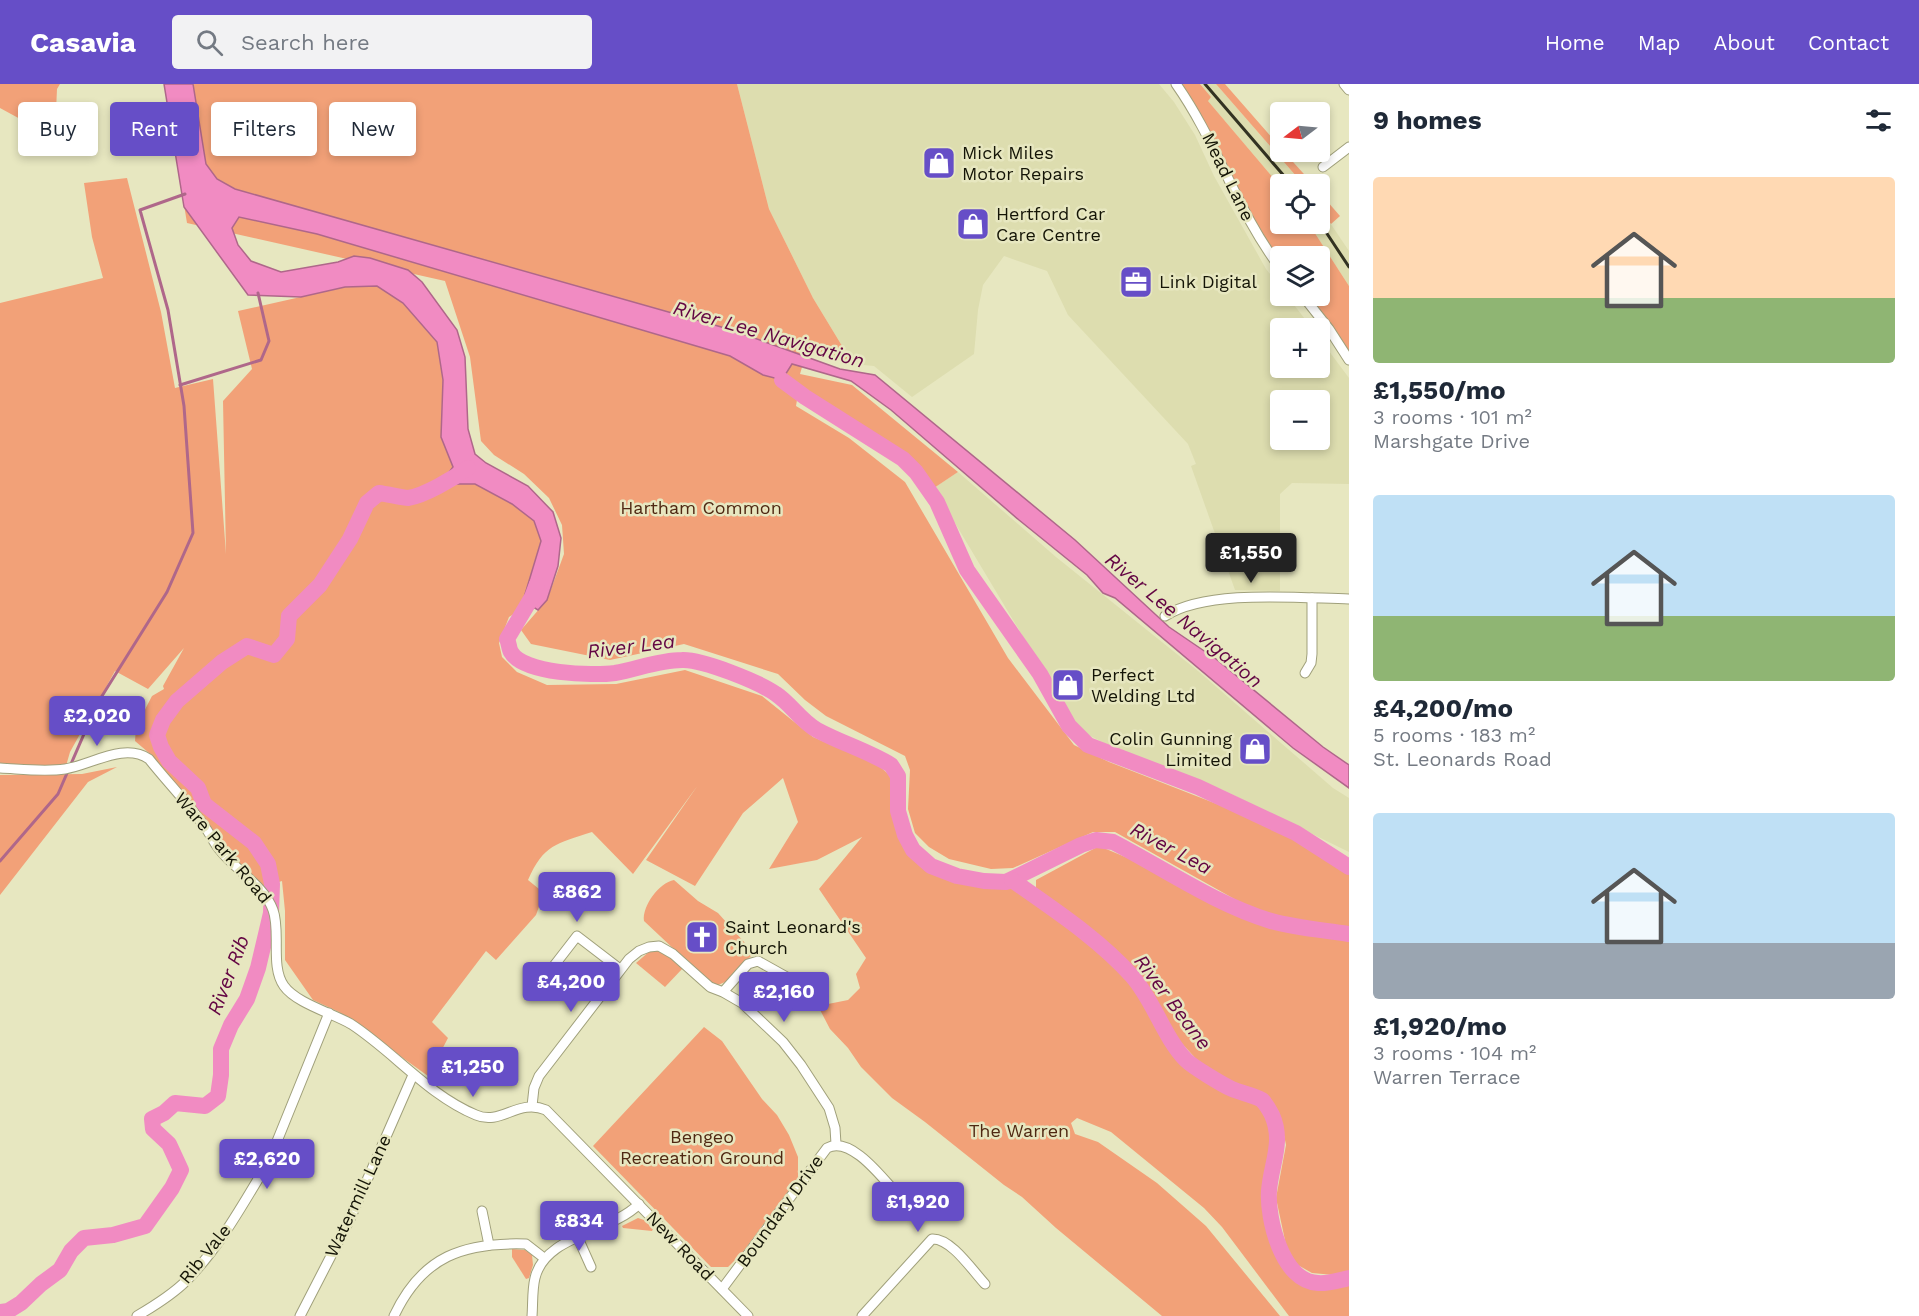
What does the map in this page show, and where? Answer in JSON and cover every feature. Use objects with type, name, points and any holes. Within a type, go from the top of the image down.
[{"type":"street","name":"Mead Lane","points":[[1176,84],[1206,132],[1255,231],[1270,252]]},
{"type":"street","points":[[1344,84],[1349,90]]},
{"type":"street","points":[[1323,167],[1349,147]]},
{"type":"street","points":[[1311,306],[1349,360]]},
{"type":"street","points":[[1305,673],[1311,663],[1312,654],[1312,598]]},
{"type":"street","points":[[1165,616],[1187,605],[1206,600],[1349,599]]},
{"type":"street","name":"Ware Park Road","points":[[0,768],[64,769],[118,754],[141,754],[149,759],[189,807],[218,848],[264,893],[274,911],[279,972],[283,986],[292,994],[349,1023],[379,1043],[413,1075],[459,1107],[482,1117],[494,1117],[521,1107],[532,1106]]},
{"type":"street","points":[[546,976],[577,936],[620,969]]},
{"type":"street","points":[[532,1106],[534,1088],[539,1076],[620,969],[639,951],[659,946],[674,954],[710,987],[742,1003],[767,1025],[801,1065],[829,1108],[835,1128],[836,1144]]},
{"type":"street","points":[[723,992],[748,964],[758,961],[815,997]]},
{"type":"street","name":"Rib Vale","points":[[137,1316],[187,1281],[213,1249],[255,1184],[269,1161],[329,1012]]},
{"type":"street","name":"Watermill Lane","points":[[300,1316],[350,1219],[413,1075]]},
{"type":"street","name":"New Road","points":[[532,1106],[551,1114],[748,1316]]},
{"type":"street","name":"Boundary Drive","points":[[722,1289],[827,1148],[836,1144],[844,1146],[861,1157],[898,1195]]},
{"type":"street","points":[[532,1316],[534,1280],[544,1258],[556,1248],[623,1218],[639,1204]]},
{"type":"street","points":[[482,1211],[489,1245]]},
{"type":"street","points":[[578,1238],[591,1267]]},
{"type":"street","points":[[862,1316],[932,1239],[941,1240],[949,1245],[985,1284]]},
{"type":"street","points":[[394,1316],[411,1288],[432,1266],[453,1253],[473,1246],[526,1244],[544,1258]]},
{"type":"shaded area","points":[[164,84],[193,84],[196,102],[167,102]]},
{"type":"shaded area","points":[[737,84],[1159,84],[1174,102],[1195,135],[1214,176],[1270,274],[1270,306],[1295,306],[1304,318],[1270,318],[1270,378],[1330,378],[1330,352],[1349,378],[1349,484],[1292,483],[1280,494],[1280,591],[1235,590],[1191,466],[1196,464],[1188,444],[1068,315],[1047,271],[1004,256],[983,285],[974,354],[912,397],[874,366],[853,364],[813,298],[769,209]]},
{"type":"shaded area","points":[[1200,84],[1216,84],[1270,146],[1270,162],[1284,162],[1294,174],[1270,174],[1207,100],[1211,97]]},
{"type":"shaded area","points":[[199,121],[206,164],[217,179],[235,189],[732,330],[840,369],[875,375],[1075,540],[1169,627],[1216,659],[1323,747],[1349,765],[1349,788],[1293,748],[1115,598],[1103,593],[1087,575],[891,410],[851,381],[792,364],[782,380],[763,375],[730,356],[317,234],[239,217],[232,228],[238,245],[251,261],[281,272],[338,262],[354,256],[370,258],[408,270],[422,282],[457,330],[465,357],[468,429],[475,454],[486,463],[528,486],[553,512],[561,538],[558,566],[547,600],[538,610],[523,601],[541,541],[534,521],[512,504],[475,484],[454,484],[447,475],[453,467],[441,437],[443,380],[437,342],[403,303],[377,286],[345,287],[301,297],[248,295],[184,207],[176,156],[199,156]]},
{"type":"shaded area","points":[[1330,223],[1349,251],[1349,286],[1330,257],[1330,246],[1323,246],[1315,234],[1330,234]]},
{"type":"shaded area","points":[[958,472],[1056,557],[1198,671],[1333,788],[1349,798],[1349,852],[1223,790],[1104,743],[1079,730],[934,488]]},
{"type":"green space","points":[[0,84],[60,84],[57,89],[56,102],[18,102],[18,118],[0,108]]},
{"type":"green space","name":"Hartham Common","points":[[164,84],[737,84],[769,209],[813,298],[853,364],[807,350],[800,374],[852,385],[958,472],[934,488],[921,471],[890,443],[799,388],[796,406],[849,438],[905,482],[1008,658],[1074,745],[1109,762],[1245,815],[1310,846],[1349,872],[1349,927],[1273,916],[1238,901],[1115,832],[1093,832],[1013,868],[991,869],[949,859],[929,847],[915,833],[908,809],[910,770],[905,756],[826,716],[778,674],[684,644],[610,660],[531,644],[521,630],[547,600],[564,554],[562,525],[549,498],[524,474],[494,455],[481,441],[470,357],[445,281],[187,223],[176,156],[199,156],[199,102],[167,102]]},
{"type":"green space","points":[[1181,84],[1200,84],[1211,97],[1208,101],[1270,174],[1270,234],[1315,234],[1323,246],[1270,246],[1246,207]]},
{"type":"green space","points":[[1216,84],[1225,84],[1270,135],[1270,146]]},
{"type":"green space","points":[[1284,162],[1293,162],[1304,174],[1294,174]]},
{"type":"green space","name":"The Warren","points":[[127,178],[161,312],[175,388],[213,379],[226,554],[223,401],[252,369],[238,311],[345,287],[377,286],[403,303],[437,342],[443,380],[441,437],[453,467],[454,484],[475,484],[512,504],[534,521],[541,541],[523,601],[517,612],[509,617],[499,643],[502,657],[517,672],[547,685],[616,684],[685,670],[762,696],[813,737],[878,765],[894,779],[893,801],[899,833],[922,866],[953,881],[1010,883],[1032,898],[1086,939],[1135,987],[1168,1044],[1187,1064],[1227,1090],[1255,1100],[1266,1110],[1275,1131],[1275,1146],[1264,1182],[1264,1207],[1278,1260],[1290,1276],[1308,1287],[1327,1288],[1349,1284],[1349,1316],[1289,1316],[1222,1227],[1204,1208],[1111,1132],[1077,1118],[1071,1123],[1075,1134],[1098,1142],[1157,1183],[1206,1226],[1280,1316],[1162,1316],[1022,1197],[892,1098],[861,1067],[848,1048],[830,1029],[818,1006],[848,1000],[860,988],[856,974],[866,958],[819,889],[862,837],[817,860],[769,869],[798,822],[783,778],[743,813],[695,886],[646,860],[698,785],[633,874],[592,832],[560,843],[546,852],[528,880],[544,893],[536,915],[496,960],[486,951],[432,1022],[448,1038],[428,1076],[339,1012],[313,1000],[285,960],[285,911],[282,881],[263,887],[232,857],[149,753],[135,741],[136,727],[152,696],[164,689],[163,686],[184,648],[148,689],[115,671],[70,752],[66,766],[0,769],[0,303],[103,278],[92,237],[84,183]]},
{"type":"green space","points":[[1330,204],[1340,216],[1330,223]]},
{"type":"green space","points":[[1330,257],[1349,286],[1349,353],[1330,327],[1330,318],[1324,318],[1315,306],[1330,306]]},
{"type":"green space","points":[[117,767],[88,782],[0,895],[0,775],[82,774]]},
{"type":"green space","points":[[1099,846],[1130,859],[1185,890],[1257,923],[1291,932],[1349,939],[1349,1271],[1334,1275],[1312,1273],[1296,1264],[1286,1245],[1276,1198],[1286,1145],[1283,1130],[1267,1098],[1222,1077],[1197,1060],[1178,1039],[1139,972],[1036,891],[1036,880]]},
{"type":"green space","points":[[674,880],[698,901],[718,913],[754,953],[725,982],[718,985],[709,982],[644,921],[646,909],[657,890]]},
{"type":"green space","points":[[662,950],[683,968],[665,987],[636,963],[650,951]]},
{"type":"green space","name":"Bengeo Recreation Ground","points":[[704,1027],[722,1041],[762,1099],[777,1115],[798,1157],[798,1178],[742,1253],[728,1267],[711,1267],[593,1146]]},
{"type":"green space","points":[[638,1218],[644,1220],[653,1229],[652,1231],[623,1228],[622,1226]]},
{"type":"green space","points":[[512,1249],[525,1250],[532,1255],[533,1265],[529,1278],[526,1279],[512,1257]]},
{"type":"waterway","points":[[0,861],[58,794],[97,704],[167,592],[193,533],[184,406],[168,310],[140,210],[185,194]]},
{"type":"waterway","points":[[180,385],[261,360],[269,341],[258,293]]},
{"type":"waterway","points":[[782,380],[903,459],[916,472],[937,502],[967,570],[1040,674],[1069,726],[1088,745],[1198,787],[1296,833],[1349,867]]},
{"type":"waterway","name":"River Rib","points":[[0,1312],[8,1311],[21,1303],[60,1270],[71,1251],[84,1238],[113,1235],[145,1226],[172,1188],[181,1170],[169,1144],[153,1129],[152,1119],[164,1113],[175,1103],[205,1106],[218,1096],[221,1049],[231,1025],[247,999],[258,968],[271,913],[272,884],[268,864],[254,843],[204,804],[198,788],[169,761],[157,735],[163,720],[177,701],[222,662],[247,646],[274,655],[287,639],[289,616],[320,585],[350,539],[367,503],[379,493],[406,498],[415,497],[439,486],[468,468]]},
{"type":"waterway","name":"River Lea","points":[[537,584],[532,597],[507,639],[511,652],[518,659],[543,669],[591,674],[615,673],[665,661],[682,660],[703,663],[757,683],[781,698],[817,730],[891,765],[898,776],[898,811],[905,835],[913,850],[931,866],[957,876],[1006,882],[1081,845],[1096,840],[1113,842],[1210,896],[1250,914],[1290,925],[1349,934]]},
{"type":"waterway","name":"River Beane","points":[[1012,880],[1075,925],[1119,962],[1140,986],[1171,1040],[1186,1060],[1228,1087],[1263,1101],[1272,1115],[1277,1134],[1269,1203],[1279,1247],[1286,1261],[1305,1280],[1322,1283],[1349,1278]]},
{"type":"railway","points":[[1205,84],[1282,174]]},
{"type":"railway","points":[[1327,234],[1349,267]]},
{"type":"place","name":"Mick Miles Motor Repairs","points":[[939,163]]},
{"type":"place","name":"Hertford Car Care Centre","points":[[973,224]]},
{"type":"place","name":"Link Digital","points":[[1136,282]]},
{"type":"place","name":"Perfect Welding Ltd","points":[[1068,685]]},
{"type":"place","name":"Colin Gunning Limited","points":[[1255,749]]},
{"type":"place","name":"Saint Leonard's Church","points":[[702,937]]},
{"type":"water label","name":"River Lee Navigation","points":[[769,334]]},
{"type":"water label","name":"River Lee Navigation","points":[[1184,620]]}]
